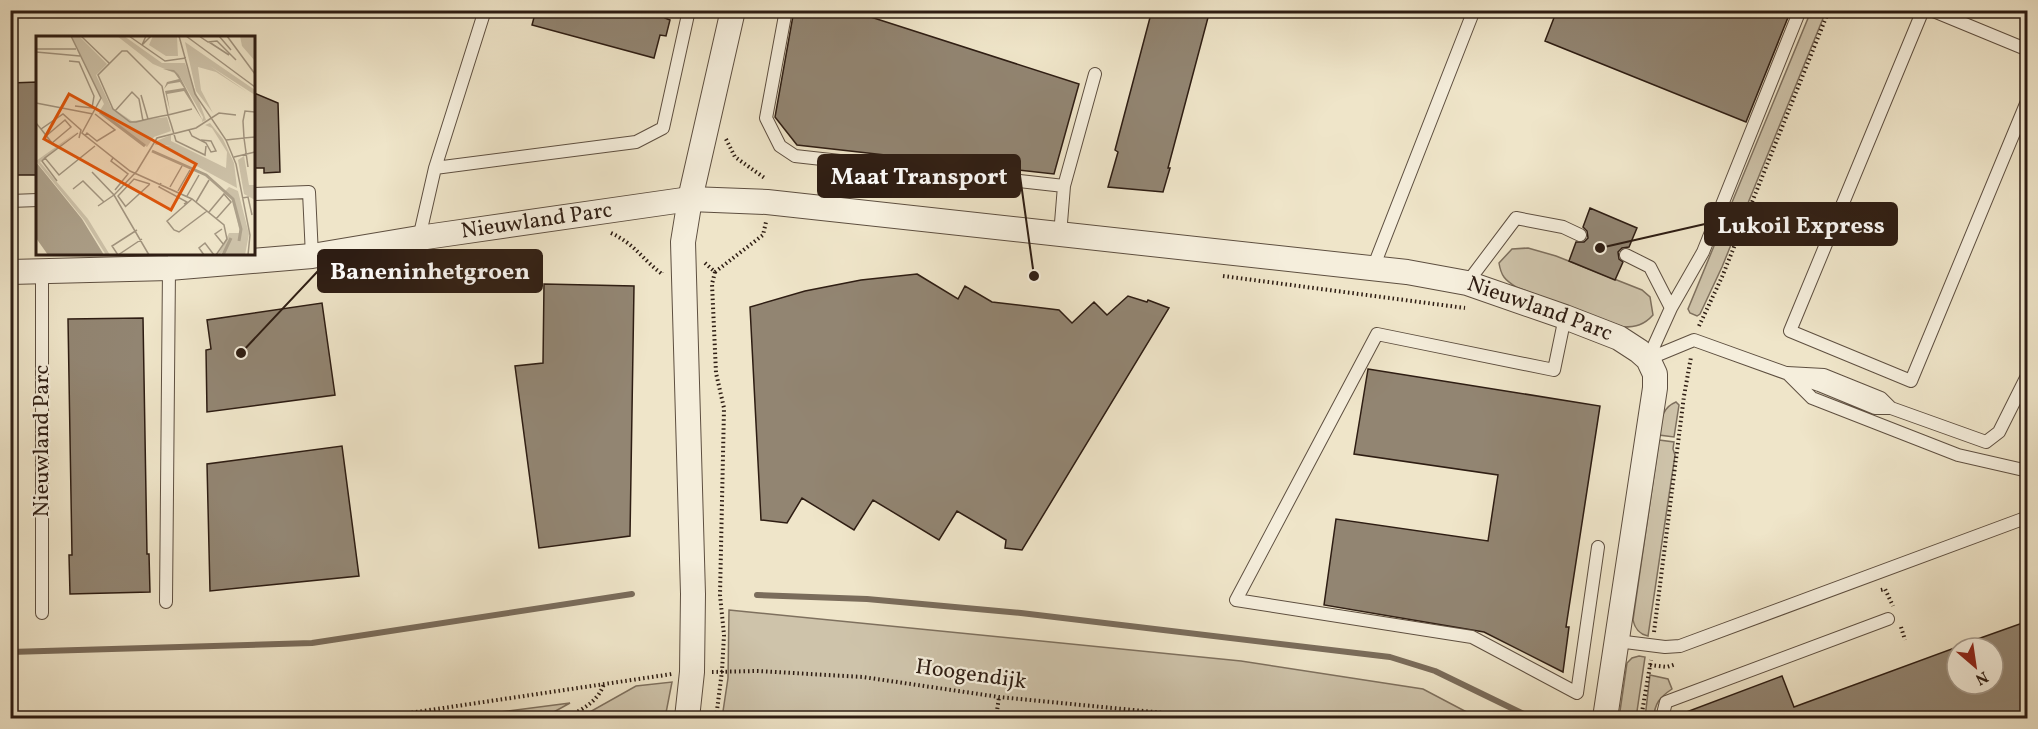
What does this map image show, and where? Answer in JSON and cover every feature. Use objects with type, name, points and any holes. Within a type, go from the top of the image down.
[{"type":"street","points":[[687,718],[692,672],[693,594],[682,242],[733,10]]},
{"type":"street","name":"Nieuwland Parc","points":[[10,272],[169,268],[312,256],[419,238],[690,199],[766,213],[1060,235],[1407,272],[1467,283],[1565,317],[1619,339],[1640,351],[1648,359]]},
{"type":"street","points":[[1605,718],[1655,388],[1655,374],[1648,359]]},
{"type":"lane","points":[[419,238],[435,168],[485,10]]},
{"type":"lane","points":[[435,168],[636,142],[663,128],[689,10]]},
{"type":"lane","points":[[786,10],[766,118],[780,146],[795,156],[1064,186]]},
{"type":"lane","points":[[1373,268],[1474,10]]},
{"type":"lane","points":[[1648,359],[1671,308],[1703,252],[1800,10]]},
{"type":"lane","points":[[1923,10],[1790,331],[1911,381],[2028,99]]},
{"type":"lane","points":[[1931,10],[2028,50]]},
{"type":"lane","points":[[1060,235],[1064,186],[1095,74]]},
{"type":"lane","points":[[255,194],[309,192],[312,256]]},
{"type":"lane","points":[[10,201],[36,200]]},
{"type":"lane","points":[[1467,283],[1516,218],[1563,227],[1580,235]]},
{"type":"lane","points":[[1626,255],[1650,267],[1671,308]]},
{"type":"lane","points":[[166,602],[169,268]]},
{"type":"lane","name":"Nieuwland Parc","points":[[42,270],[42,612]]},
{"type":"lane","points":[[1565,317],[1554,370],[1377,334],[1236,600],[1472,637],[1577,693],[1598,547]]},
{"type":"lane","points":[[1648,359],[1694,340],[1787,373],[1824,375],[1881,398],[1891,408],[1986,442],[1999,432],[2028,374]]},
{"type":"lane","points":[[1787,373],[1812,398],[1958,455],[2028,471]]},
{"type":"lane","points":[[1617,641],[1652,646],[1680,646],[2028,517]]},
{"type":"lane","points":[[1662,718],[1666,702],[1893,616]]},
{"type":"path","points":[[1641,718],[1650,665],[1684,396],[1694,340],[1829,10]]},
{"type":"path","points":[[716,718],[724,635],[720,595],[724,408],[716,373],[712,284],[715,272],[763,235],[767,180],[735,157],[726,140],[729,129]]},
{"type":"path","points":[[766,213],[777,224]]},
{"type":"path","points":[[682,242],[715,272]]},
{"type":"path","points":[[1218,276],[1473,310]]},
{"type":"path","points":[[1872,592],[1885,589],[1893,616],[1905,640]]},
{"type":"path","points":[[1650,665],[1667,667],[1685,661]]},
{"type":"path","name":"Hoogendijk","points":[[722,671],[863,677],[999,697],[1216,718]]},
{"type":"path","points":[[376,718],[692,672]]},
{"type":"path","points":[[566,718],[594,702],[600,695],[604,683]]},
{"type":"path","points":[[996,718],[999,697]]},
{"type":"shaded area","points":[[1811,11],[1826,11],[1722,267],[1697,316],[1690,313],[1688,309]]},
{"type":"shaded area","points":[[1528,248],[1556,256],[1642,290],[1650,297],[1653,315],[1640,325],[1623,327],[1516,287],[1504,277],[1499,263],[1512,249]]},
{"type":"shaded area","points":[[1676,402],[1679,405],[1674,437],[1659,435],[1665,411]]},
{"type":"shaded area","points":[[1659,440],[1674,442],[1675,455],[1648,636],[1638,631],[1633,620]]},
{"type":"shaded area","points":[[729,610],[1241,661],[1423,689],[1478,718],[722,718],[728,678]]},
{"type":"shaded area","points":[[1639,656],[1645,657],[1636,718],[1619,718],[1627,663]]},
{"type":"shaded area","points":[[1650,675],[1668,679],[1672,689],[1658,701],[1654,718],[1645,718]]},
{"type":"shaded area","points":[[672,682],[665,718],[579,718],[636,686]]},
{"type":"shaded area","points":[[570,703],[543,718],[453,718]]},
{"type":"building","points":[[536,10],[667,10],[665,18],[670,20],[666,36],[660,35],[654,58],[532,25]]},
{"type":"building","points":[[794,10],[849,10],[1079,84],[1054,174],[797,145],[775,117]]},
{"type":"building","points":[[1152,10],[1210,10],[1163,192],[1108,187],[1118,152],[1115,150]]},
{"type":"building","points":[[1557,10],[1791,10],[1746,122],[1545,41]]},
{"type":"building","points":[[36,82],[36,175],[10,175],[10,83]]},
{"type":"building","points":[[255,93],[278,103],[280,172],[264,173],[264,168],[255,168]]},
{"type":"building","points":[[1590,208],[1637,228],[1629,247],[1622,248],[1618,252],[1619,259],[1623,262],[1615,280],[1569,261],[1576,242],[1584,242],[1588,238],[1587,231],[1583,227]]},
{"type":"building","points":[[917,274],[958,299],[965,286],[992,302],[1059,310],[1072,323],[1094,302],[1107,315],[1128,296],[1169,308],[1022,550],[1005,548],[1006,540],[957,511],[939,540],[873,500],[854,530],[802,498],[787,523],[761,520],[750,307],[805,291],[861,280]]},
{"type":"building","points":[[544,284],[634,286],[630,536],[539,548],[515,366],[543,363]]},
{"type":"building","points":[[322,303],[335,395],[207,412],[206,350],[211,349],[207,320]]},
{"type":"building","points":[[143,318],[147,554],[149,554],[150,592],[70,594],[69,555],[72,555],[68,319]]},
{"type":"building","points":[[1368,369],[1600,406],[1566,627],[1569,627],[1563,672],[1484,632],[1324,605],[1336,519],[1488,541],[1498,475],[1354,454]]},
{"type":"building","points":[[342,446],[359,576],[210,591],[207,464]]},
{"type":"building","points":[[2028,621],[2028,718],[1673,718],[1782,676],[1794,707],[1945,651],[1945,696],[2005,696],[2005,636],[1986,636]]},
{"type":"waterway","points":[[10,652],[312,643],[632,594]]},
{"type":"waterway","points":[[757,595],[867,599],[1021,613],[1390,657],[1435,671],[1532,718]]},
{"type":"place","name":"Lukoil Express","points":[[1600,248]]},
{"type":"place","name":"Maat Transport","points":[[1034,276]]},
{"type":"place","name":"Baneninhetgroen","points":[[241,353]]}]
